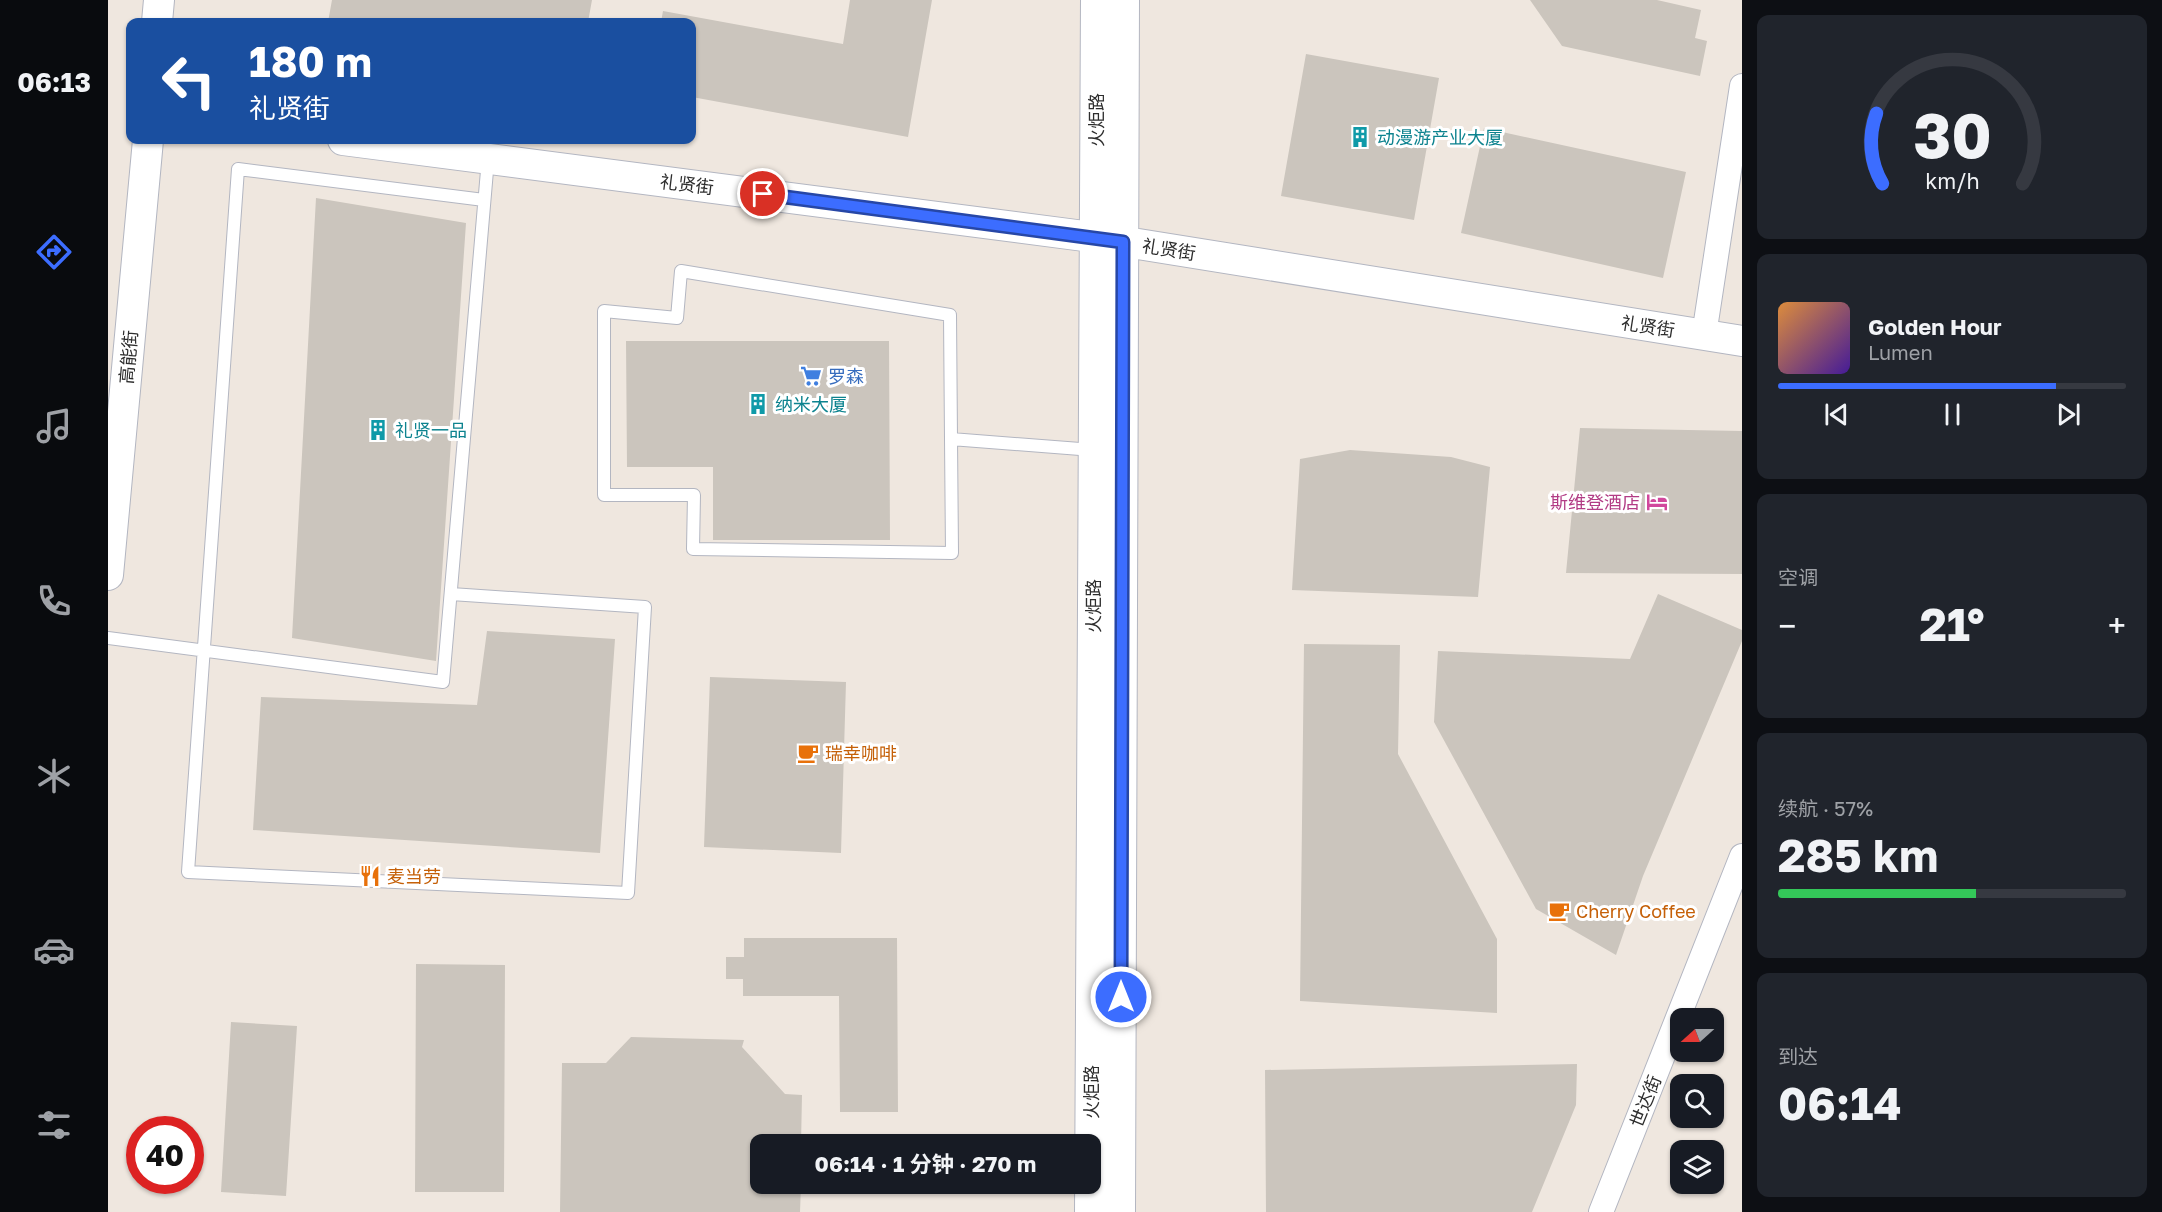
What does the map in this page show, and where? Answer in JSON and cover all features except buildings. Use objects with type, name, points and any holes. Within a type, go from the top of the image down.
[{"type":"street","points":[[157,18],[159,0]]},
{"type":"street","name":"火炬路","points":[[1096,0],[1109,240],[1120,1212]]},
{"type":"street","name":"火炬路","points":[[1090,1212],[1094,450],[1124,0]]},
{"type":"street","points":[[1704,335],[1742,86]]},
{"type":"street","name":"高能街","points":[[108,575],[113,454],[148,144]]},
{"type":"street","name":"礼贤街","points":[[375,144],[1109,240],[1742,341]]},
{"type":"street","name":"世达街","points":[[1601,1212],[1742,856]]},
{"type":"lane","points":[[108,638],[443,682],[488,158]]},
{"type":"lane","points":[[451,594],[645,607],[628,893],[188,872],[238,169],[484,200]]},
{"type":"lane","points":[[681,271],[950,315],[951,439],[952,553],[693,549],[694,495],[604,495],[604,311],[677,318],[681,271]]},
{"type":"lane","points":[[951,439],[1094,450]]},
{"type":"place","name":"动漫游产业大厦","points":[[1360,137]]},
{"type":"place","name":"罗森","points":[[811,376]]},
{"type":"place","name":"纳米大厦","points":[[758,404]]},
{"type":"place","name":"礼贤一品","points":[[378,430]]},
{"type":"place","name":"斯维登酒店","points":[[1657,502]]},
{"type":"place","name":"瑞幸咖啡","points":[[808,753]]},
{"type":"place","name":"麦当劳","points":[[370,876]]},
{"type":"place","name":"Cherry Coffee","points":[[1559,911]]},
{"type":"route","points":[[763,194],[1123,242],[1121,997]]}]
